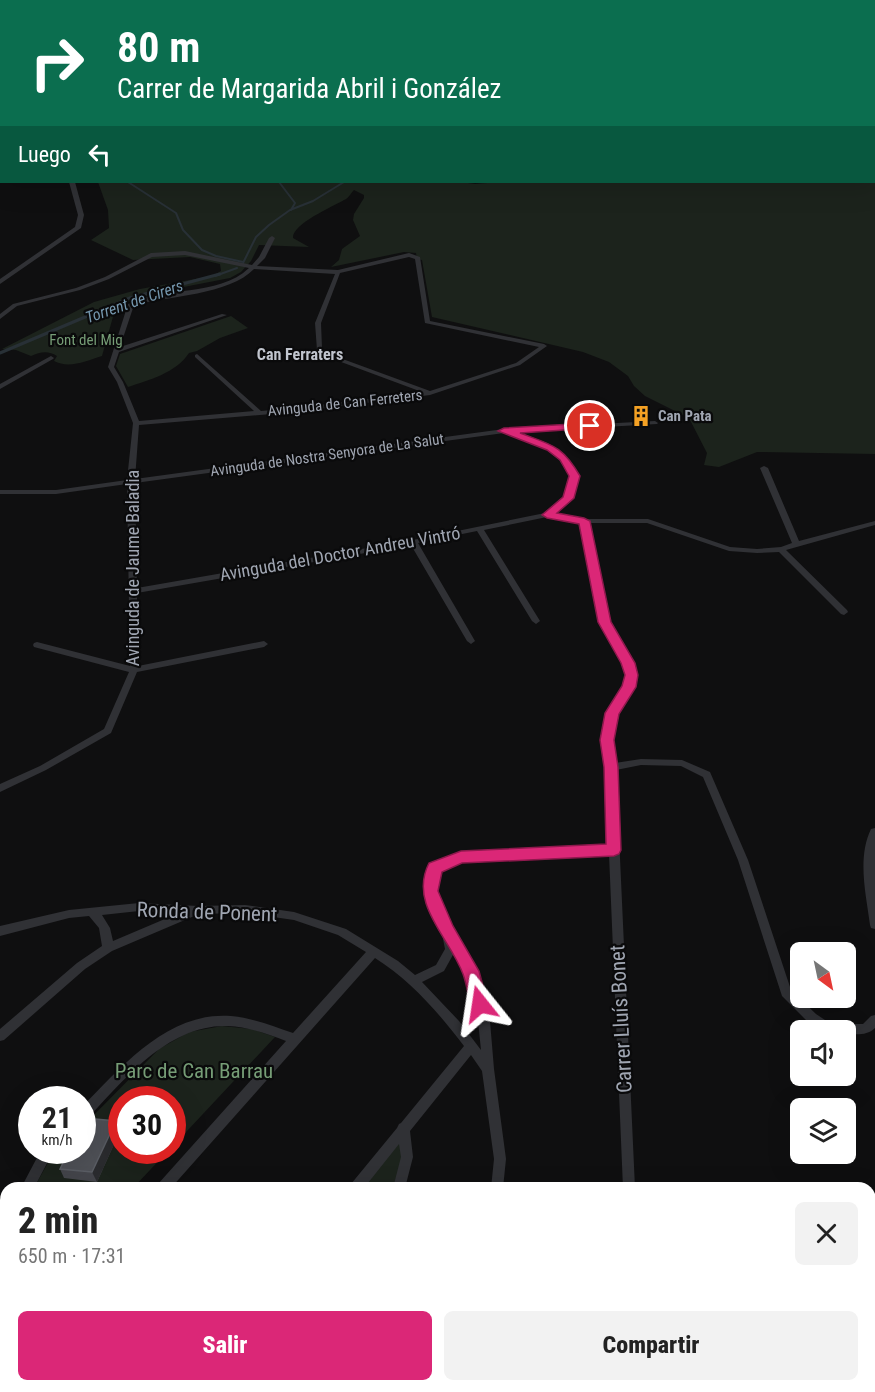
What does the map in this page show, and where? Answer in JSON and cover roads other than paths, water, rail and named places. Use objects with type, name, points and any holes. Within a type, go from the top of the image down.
[{"type":"street","points":[[0,282],[78,228],[81,215],[72,183]]},
{"type":"street","points":[[136,423],[120,382],[111,367],[131,304],[146,299],[229,284],[240,279],[256,268],[272,238]]},
{"type":"street","points":[[0,317],[15,305],[78,289],[107,278],[151,252],[185,253],[256,268],[338,272],[318,323],[319,349],[327,355],[430,393]]},
{"type":"street","name":"Avinguda de Can Ferreters","points":[[136,423],[430,393],[518,364],[544,346],[427,322],[418,258],[409,255],[338,272]]},
{"type":"street","points":[[115,351],[224,315]]},
{"type":"street","points":[[197,356],[260,412]]},
{"type":"street","points":[[0,387],[51,358]]},
{"type":"street","name":"Avinguda de Jaume Baladia","points":[[0,788],[43,768],[108,731],[134,670],[131,481],[136,423]]},
{"type":"street","name":"Avinguda de Nostra Senyora de La Salut","points":[[0,492],[56,492],[504,431],[655,423]]},
{"type":"street","points":[[504,431],[551,448],[564,458],[574,476],[568,498],[547,515]]},
{"type":"street","points":[[764,468],[797,545]]},
{"type":"street","points":[[547,515],[584,521],[648,521],[729,549],[781,549],[875,523]]},
{"type":"street","name":"Avinguda del Doctor Andreu Vintró","points":[[132,591],[413,542],[547,515]]},
{"type":"street","name":"Carrer Lluís Bonet","points":[[584,521],[605,622],[628,663],[631,675],[629,687],[612,713],[607,740],[611,767],[629,1182]]},
{"type":"street","points":[[479,528],[536,621]]},
{"type":"street","points":[[413,542],[471,641]]},
{"type":"street","points":[[781,549],[844,612]]},
{"type":"street","points":[[37,645],[134,670],[264,644]]},
{"type":"street","points":[[611,767],[641,762],[682,763],[707,775],[743,860],[786,993],[812,1018],[829,1029],[866,1029],[875,1020]]},
{"type":"street","points":[[875,832],[870,840],[871,890],[875,925]]},
{"type":"street","points":[[488,1069],[484,1021],[471,971],[446,929],[430,891],[435,868],[461,857],[614,850]]},
{"type":"street","name":"Ronda de Ponent","points":[[0,931],[69,914],[139,907],[198,910],[245,909],[294,916],[342,932],[374,951],[414,981],[455,1025],[488,1069],[500,1159],[498,1182]]},
{"type":"street","points":[[0,1036],[81,966],[108,948],[198,910]]},
{"type":"street","points":[[93,913],[107,931],[108,948]]},
{"type":"street","points":[[414,981],[440,968],[451,949],[446,929]]},
{"type":"street","points":[[168,1182],[374,951]]},
{"type":"street","points":[[96,1102],[153,1046],[185,1027],[220,1020],[253,1024],[295,1039]]},
{"type":"street","points":[[361,1182],[471,1046]]},
{"type":"street","points":[[401,1182],[407,1157],[403,1128]]},
{"type":"street","points":[[30,1182],[40,1164]]},
{"type":"waterway","points":[[130,183],[176,213],[183,230],[202,250],[216,256],[243,262]]},
{"type":"waterway","points":[[280,183],[295,203],[291,209]]},
{"type":"waterway","points":[[291,209],[313,201],[342,183]]},
{"type":"waterway","name":"Torrent de Cirers","points":[[243,263],[256,237],[291,209]]},
{"type":"waterway","name":"Torrent de Cirers","points":[[215,276],[237,268]]},
{"type":"waterway","name":"Torrent de Cirers","points":[[0,353],[130,298],[220,274]]},
{"type":"place","name":"Can Pata","points":[[641,416]]},
{"type":"district","name":"Can Ferraters","points":[[300,354]]},
{"type":"park label","name":"Font del Mig","points":[[86,340]]},
{"type":"park label","name":"Parc de Can Barrau","points":[[194,1071]]}]
